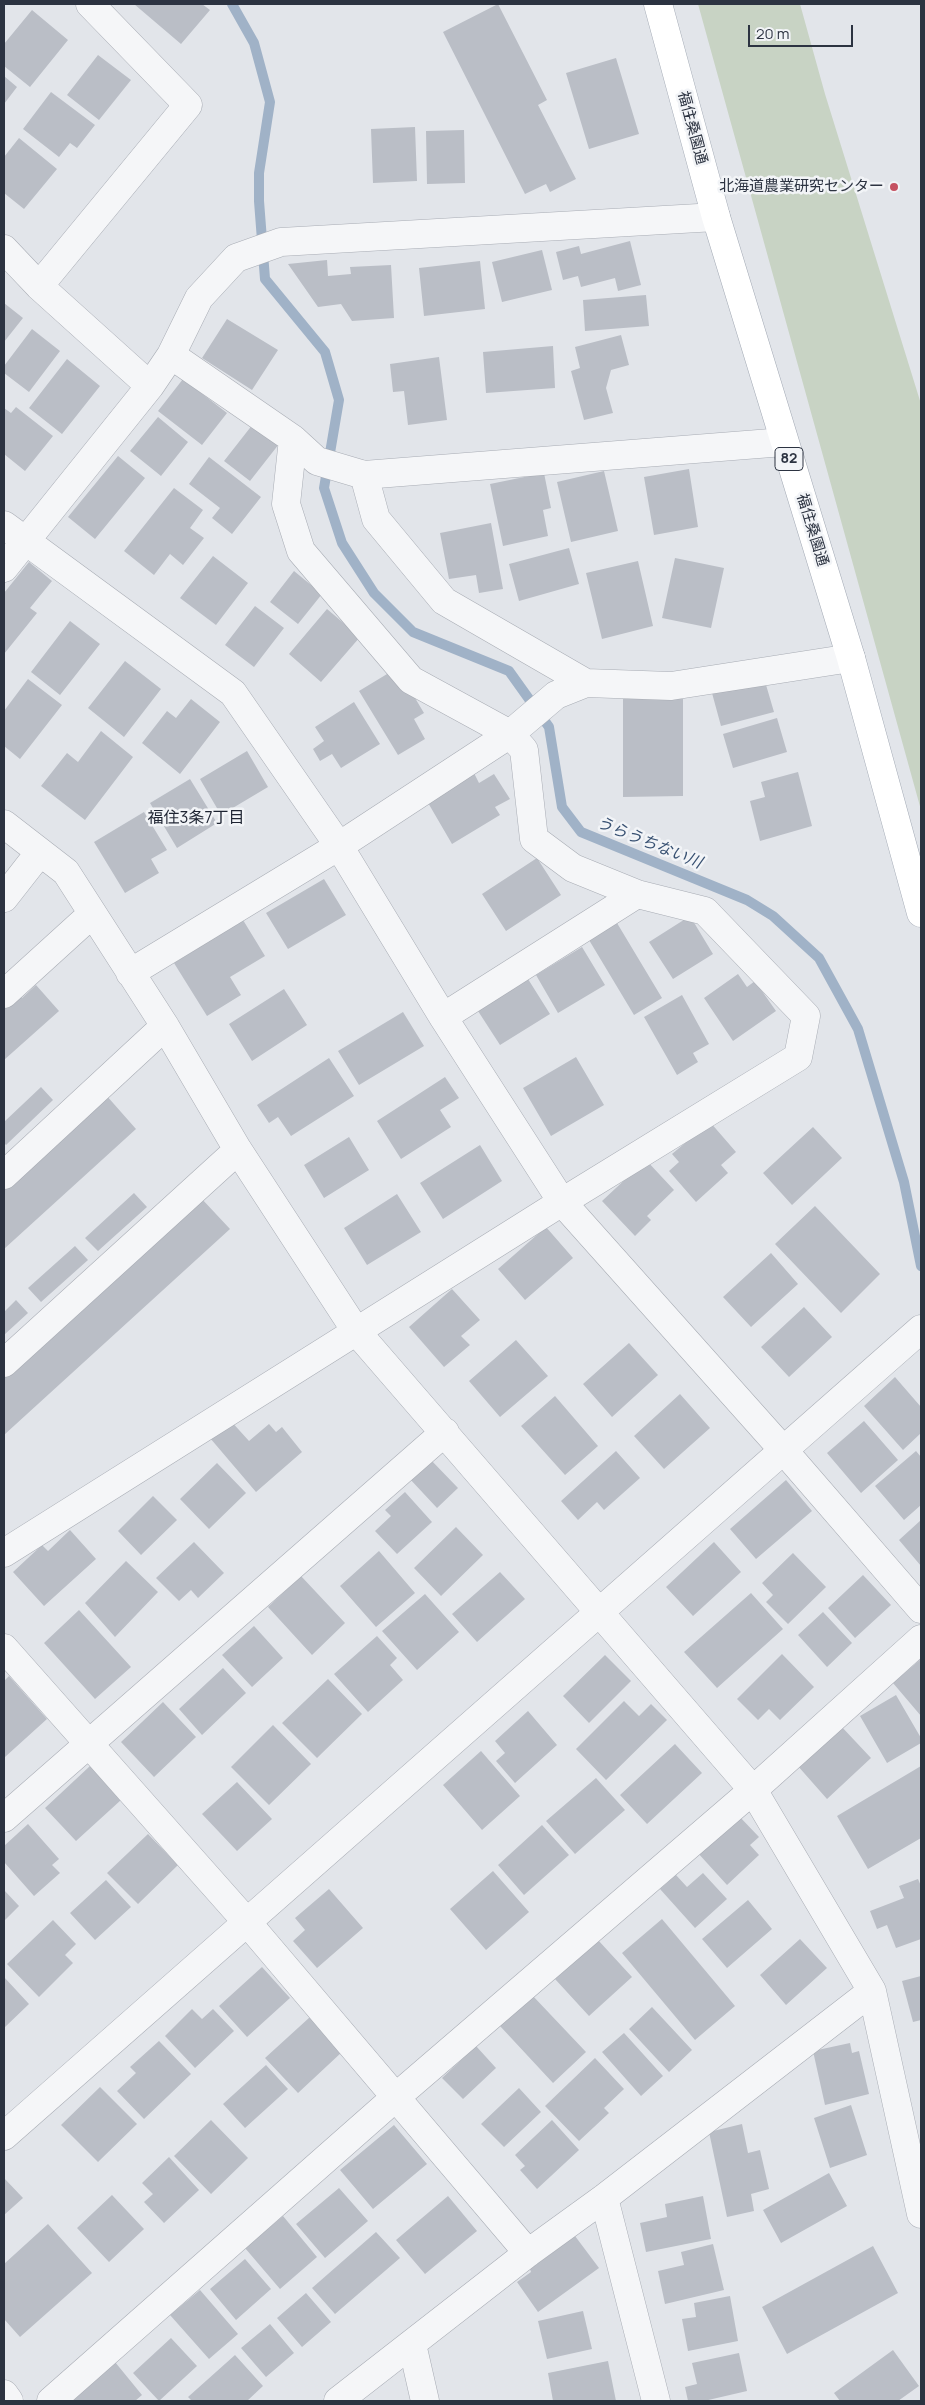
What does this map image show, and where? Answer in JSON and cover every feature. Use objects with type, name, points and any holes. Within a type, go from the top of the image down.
[{"type":"main road","name":"福住桑園通","points":[[658,4],[716,217],[851,658],[921,914]]},
{"type":"street","points":[[39,286],[188,105],[90,4]]},
{"type":"street","points":[[4,568],[150,386],[171,355],[199,298],[236,258],[281,242],[716,217]]},
{"type":"street","points":[[4,249],[39,286],[150,386]]},
{"type":"street","points":[[171,355],[293,440],[317,461],[360,474],[784,442]]},
{"type":"street","points":[[4,1553],[562,1202],[798,1057],[806,1016],[705,912],[637,894],[574,868],[534,839],[524,750],[514,730],[411,680],[302,551],[286,504],[293,440]]},
{"type":"street","points":[[360,474],[376,519],[444,601],[586,683]]},
{"type":"street","points":[[4,525],[233,692],[339,846],[443,1017],[562,1202],[785,1452],[921,1609]]},
{"type":"street","points":[[130,973],[339,846],[514,730],[556,695],[586,683],[671,686],[851,658]]},
{"type":"street","points":[[4,824],[66,872],[165,1026],[238,1150],[356,1331],[601,1611],[753,1790],[872,1990],[921,2214]]},
{"type":"street","points":[[4,898],[40,852]]},
{"type":"street","points":[[443,1017],[637,894]]},
{"type":"street","points":[[4,994],[92,914]]},
{"type":"street","points":[[4,1175],[165,1026]]},
{"type":"street","points":[[4,1363],[238,1150]]},
{"type":"street","points":[[4,2136],[246,1921],[785,1452],[920,1331]]},
{"type":"street","points":[[4,1818],[445,1432]]},
{"type":"street","points":[[51,2401],[396,2097],[753,1790],[921,1640]]},
{"type":"street","points":[[4,1648],[246,1921],[528,2253]]},
{"type":"street","points":[[338,2401],[872,1990]]},
{"type":"street","points":[[604,2198],[656,2401]]},
{"type":"street","points":[[412,2344],[424,2401]]},
{"type":"street","points":[[4,2394],[9,2401]]},
{"type":"green space","points":[[698,4],[800,4],[825,94],[921,404],[921,810]]},
{"type":"building","points":[[134,4],[202,4],[210,10],[181,44]]},
{"type":"building","points":[[498,4],[547,100],[538,105],[576,179],[550,192],[546,184],[525,194],[443,32]]},
{"type":"building","points":[[32,10],[68,40],[30,87],[4,66],[4,44]]},
{"type":"building","points":[[98,55],[131,80],[99,120],[67,95]]},
{"type":"building","points":[[616,58],[639,134],[589,149],[566,73]]},
{"type":"building","points":[[4,76],[17,87],[4,104]]},
{"type":"building","points":[[51,92],[95,125],[77,148],[70,143],[59,157],[23,129]]},
{"type":"building","points":[[415,127],[417,181],[373,183],[371,129]]},
{"type":"building","points":[[464,130],[465,183],[427,184],[426,131]]},
{"type":"building","points":[[19,138],[57,169],[24,209],[4,193],[4,157]]},
{"type":"building","points":[[630,241],[641,285],[618,291],[615,278],[581,287],[578,276],[563,280],[556,252],[579,246],[581,254]]},
{"type":"building","points":[[542,250],[552,290],[502,302],[492,262]]},
{"type":"building","points":[[327,260],[328,276],[351,274],[350,267],[391,265],[394,318],[352,321],[341,304],[318,307],[288,264]]},
{"type":"building","points":[[480,261],[485,309],[424,316],[419,268]]},
{"type":"building","points":[[646,295],[649,326],[585,331],[583,300]]},
{"type":"building","points":[[4,303],[23,318],[4,342]]},
{"type":"building","points":[[227,319],[278,350],[252,390],[202,358]]},
{"type":"building","points":[[32,329],[60,351],[29,392],[4,373],[4,366]]},
{"type":"building","points":[[621,335],[629,365],[611,370],[606,388],[613,413],[584,420],[571,371],[580,368],[575,347]]},
{"type":"building","points":[[553,346],[555,388],[486,393],[483,352]]},
{"type":"building","points":[[439,357],[447,420],[408,425],[404,391],[393,392],[390,364]]},
{"type":"building","points":[[67,359],[100,386],[62,434],[29,408]]},
{"type":"building","points":[[183,379],[227,413],[202,445],[158,411]]},
{"type":"building","points":[[16,407],[53,436],[25,471],[4,454],[4,408],[11,413]]},
{"type":"building","points":[[158,417],[188,442],[161,476],[130,451]]},
{"type":"building","points":[[253,424],[279,444],[250,481],[224,461]]},
{"type":"building","points":[[118,456],[145,478],[95,539],[68,517]]},
{"type":"building","points":[[209,457],[261,497],[232,534],[212,518],[220,508],[189,484]]},
{"type":"building","points":[[689,469],[698,527],[654,535],[644,477]]},
{"type":"building","points":[[604,471],[618,531],[571,542],[557,482]]},
{"type":"building","points":[[544,473],[551,508],[543,510],[548,536],[503,546],[490,484]]},
{"type":"building","points":[[174,488],[203,510],[190,528],[204,538],[183,565],[170,554],[154,575],[124,551]]},
{"type":"building","points":[[491,523],[503,589],[479,593],[476,575],[449,579],[440,533]]},
{"type":"building","points":[[569,548],[579,584],[519,601],[509,564]]},
{"type":"building","points":[[213,556],[248,583],[216,625],[180,598]]},
{"type":"building","points":[[675,558],[724,568],[711,628],[662,618]]},
{"type":"building","points":[[638,561],[653,626],[602,639],[586,573]]},
{"type":"building","points":[[29,562],[52,581],[30,608],[37,613],[4,654],[4,593]]},
{"type":"building","points":[[294,571],[322,594],[298,624],[270,602]]},
{"type":"building","points":[[255,606],[284,628],[254,667],[225,645]]},
{"type":"building","points":[[327,609],[360,637],[321,682],[289,654]]},
{"type":"building","points":[[70,621],[100,644],[60,695],[31,672]]},
{"type":"building","points":[[125,661],[161,689],[124,737],[88,708]]},
{"type":"building","points":[[397,668],[424,713],[414,719],[425,739],[398,755],[359,691]]},
{"type":"building","points":[[764,678],[774,712],[721,726],[712,693]]},
{"type":"building","points":[[28,679],[62,705],[20,759],[4,746],[4,711]]},
{"type":"building","points":[[191,699],[220,722],[180,774],[142,743],[167,711],[176,718]]},
{"type":"building","points":[[623,699],[683,699],[683,796],[623,797]]},
{"type":"building","points":[[354,702],[380,744],[341,768],[332,754],[320,761],[313,749],[324,741],[315,727]]},
{"type":"building","points":[[777,718],[787,752],[733,768],[723,734]]},
{"type":"building","points":[[101,731],[133,757],[85,820],[41,786],[67,753],[78,762]]},
{"type":"building","points":[[247,751],[268,787],[221,815],[200,779]]},
{"type":"building","points":[[798,772],[812,826],[760,841],[750,801],[765,797],[761,782]]},
{"type":"building","points":[[474,773],[479,783],[494,774],[510,799],[495,807],[500,815],[452,844],[427,801]]},
{"type":"building","points":[[190,779],[217,823],[177,848],[150,803]]},
{"type":"building","points":[[144,812],[167,850],[151,859],[159,873],[125,893],[94,842]]},
{"type":"building","points":[[537,858],[561,895],[506,931],[482,894]]},
{"type":"building","points":[[324,879],[346,915],[288,949],[266,913]]},
{"type":"building","points":[[690,916],[713,954],[673,979],[649,942]]},
{"type":"building","points":[[243,920],[265,956],[230,977],[241,995],[207,1016],[174,963]]},
{"type":"building","points":[[617,923],[662,998],[634,1015],[589,940]]},
{"type":"building","points":[[582,947],[605,985],[558,1013],[536,975]]},
{"type":"building","points":[[738,974],[747,987],[755,981],[776,1011],[733,1041],[704,998]]},
{"type":"building","points":[[528,979],[550,1014],[500,1045],[478,1011]]},
{"type":"building","points":[[36,985],[59,1011],[4,1060],[4,1003],[17,991],[22,998]]},
{"type":"building","points":[[284,989],[307,1025],[252,1061],[229,1024]]},
{"type":"building","points":[[682,995],[709,1044],[693,1053],[698,1062],[677,1075],[644,1017]]},
{"type":"building","points":[[403,1012],[424,1046],[359,1085],[338,1051]]},
{"type":"building","points":[[576,1057],[604,1105],[551,1136],[523,1088]]},
{"type":"building","points":[[329,1058],[354,1096],[291,1136],[278,1117],[269,1123],[257,1105]]},
{"type":"building","points":[[445,1077],[459,1098],[440,1110],[451,1127],[401,1159],[377,1121]]},
{"type":"building","points":[[41,1087],[53,1100],[6,1145],[4,1143],[4,1122]]},
{"type":"building","points":[[106,1095],[136,1129],[4,1249],[4,1188]]},
{"type":"building","points":[[710,1122],[736,1152],[721,1165],[728,1173],[696,1202],[669,1171],[679,1162],[672,1154]]},
{"type":"building","points":[[813,1127],[842,1158],[792,1205],[763,1173]]},
{"type":"building","points":[[349,1137],[369,1170],[324,1198],[304,1165]]},
{"type":"building","points":[[480,1145],[502,1181],[443,1219],[420,1183]]},
{"type":"building","points":[[646,1160],[674,1190],[647,1216],[651,1220],[635,1236],[602,1201]]},
{"type":"building","points":[[134,1193],[147,1207],[98,1251],[85,1238]]},
{"type":"building","points":[[397,1194],[421,1232],[367,1265],[344,1228]]},
{"type":"building","points":[[201,1198],[230,1229],[4,1435],[4,1377]]},
{"type":"building","points":[[815,1206],[880,1274],[841,1313],[775,1244]]},
{"type":"building","points":[[546,1227],[573,1258],[525,1300],[498,1269]]},
{"type":"building","points":[[75,1246],[88,1260],[41,1302],[28,1288]]},
{"type":"building","points":[[771,1253],[798,1284],[751,1327],[723,1297]]},
{"type":"building","points":[[452,1289],[480,1320],[461,1336],[470,1345],[444,1367],[409,1327]]},
{"type":"building","points":[[16,1300],[28,1313],[4,1335],[4,1312]]},
{"type":"building","points":[[804,1307],[832,1337],[789,1377],[761,1347]]},
{"type":"building","points":[[516,1340],[548,1376],[500,1417],[469,1381]]},
{"type":"building","points":[[629,1343],[658,1375],[612,1417],[583,1384]]},
{"type":"building","points":[[895,1377],[921,1407],[921,1433],[903,1450],[864,1406]]},
{"type":"building","points":[[680,1394],[710,1428],[664,1469],[634,1436]]},
{"type":"building","points":[[555,1396],[598,1446],[565,1475],[521,1426]]},
{"type":"building","points":[[230,1420],[249,1441],[269,1424],[276,1432],[282,1427],[302,1452],[256,1492],[210,1438]]},
{"type":"building","points":[[864,1421],[898,1460],[861,1493],[827,1453]]},
{"type":"building","points":[[616,1451],[640,1478],[604,1510],[597,1502],[578,1520],[561,1501]]},
{"type":"building","points":[[916,1451],[921,1457],[921,1505],[904,1520],[875,1486]]},
{"type":"building","points":[[430,1459],[458,1488],[437,1508],[409,1478]]},
{"type":"building","points":[[217,1463],[246,1493],[209,1529],[180,1499]]},
{"type":"building","points":[[786,1480],[812,1511],[756,1559],[730,1529]]},
{"type":"building","points":[[405,1492],[432,1522],[397,1554],[375,1531],[391,1516],[385,1510]]},
{"type":"building","points":[[153,1496],[177,1520],[141,1555],[118,1531]]},
{"type":"building","points":[[921,1520],[921,1566],[899,1540]]},
{"type":"building","points":[[456,1527],[483,1555],[441,1596],[414,1568]]},
{"type":"building","points":[[70,1530],[96,1559],[44,1606],[13,1572],[42,1545],[48,1551]]},
{"type":"building","points":[[194,1542],[224,1573],[198,1598],[191,1590],[179,1601],[156,1578]]},
{"type":"building","points":[[714,1542],[741,1572],[693,1616],[666,1587]]},
{"type":"building","points":[[379,1551],[415,1593],[376,1627],[340,1586]]},
{"type":"building","points":[[793,1553],[826,1587],[788,1624],[766,1602],[773,1595],[762,1583]]},
{"type":"building","points":[[126,1561],[158,1592],[115,1637],[85,1603]]},
{"type":"building","points":[[500,1572],[525,1599],[477,1642],[452,1614]]},
{"type":"building","points":[[863,1575],[891,1605],[855,1638],[828,1608]]},
{"type":"building","points":[[301,1576],[345,1623],[312,1655],[268,1607]]},
{"type":"building","points":[[751,1593],[783,1629],[717,1688],[684,1652]]},
{"type":"building","points":[[425,1594],[459,1632],[417,1670],[382,1631]]},
{"type":"building","points":[[79,1610],[131,1667],[95,1699],[44,1643]]},
{"type":"building","points":[[823,1612],[852,1643],[827,1667],[798,1635]]},
{"type":"building","points":[[254,1626],[283,1658],[252,1687],[222,1655]]},
{"type":"building","points":[[377,1636],[397,1658],[390,1665],[403,1680],[368,1712],[334,1674]]},
{"type":"building","points":[[782,1654],[814,1687],[780,1720],[769,1709],[758,1720],[737,1699]]},
{"type":"building","points":[[605,1655],[631,1681],[589,1723],[563,1696]]},
{"type":"building","points":[[921,1659],[921,1716],[893,1683]]},
{"type":"building","points":[[223,1668],[246,1693],[202,1735],[179,1709]]},
{"type":"building","points":[[9,1676],[47,1719],[5,1757],[4,1681]]},
{"type":"building","points":[[328,1679],[362,1714],[317,1758],[282,1723]]},
{"type":"building","points":[[896,1695],[921,1738],[921,1743],[887,1763],[860,1716]]},
{"type":"building","points":[[624,1701],[639,1716],[651,1704],[667,1720],[606,1780],[576,1749]]},
{"type":"building","points":[[163,1702],[196,1737],[154,1777],[121,1742]]},
{"type":"building","points":[[528,1711],[557,1745],[515,1783],[496,1761],[505,1753],[495,1741]]},
{"type":"building","points":[[273,1725],[311,1764],[269,1805],[231,1767]]},
{"type":"building","points":[[840,1725],[871,1758],[827,1799],[797,1765]]},
{"type":"building","points":[[675,1744],[702,1773],[647,1824],[620,1795]]},
{"type":"building","points":[[481,1751],[520,1796],[482,1830],[443,1785]]},
{"type":"building","points":[[90,1766],[121,1800],[76,1841],[45,1808]]},
{"type":"building","points":[[921,1766],[921,1838],[868,1869],[837,1816]]},
{"type":"building","points":[[596,1778],[625,1810],[575,1854],[546,1821]]},
{"type":"building","points":[[237,1782],[272,1819],[237,1851],[202,1814]]},
{"type":"building","points":[[738,1815],[759,1837],[750,1845],[759,1855],[727,1885],[697,1852]]},
{"type":"building","points":[[28,1824],[59,1859],[52,1865],[60,1873],[34,1896],[4,1862],[4,1846]]},
{"type":"building","points":[[542,1825],[569,1855],[524,1895],[498,1865]]},
{"type":"building","points":[[148,1834],[178,1865],[138,1904],[107,1873]]},
{"type":"building","points":[[493,1871],[529,1912],[486,1950],[450,1909]]},
{"type":"building","points":[[703,1873],[727,1899],[695,1928],[660,1889],[676,1875],[687,1887]]},
{"type":"building","points":[[918,1879],[921,1886],[921,1939],[896,1948],[887,1925],[877,1929],[870,1911],[904,1898],[899,1886]]},
{"type":"building","points":[[106,1880],[131,1907],[95,1940],[70,1913]]},
{"type":"building","points":[[329,1889],[363,1928],[317,1968],[293,1941],[305,1930],[295,1918]]},
{"type":"building","points":[[4,1890],[19,1906],[4,1921]]},
{"type":"building","points":[[748,1900],[772,1929],[727,1968],[702,1939]]},
{"type":"building","points":[[662,1919],[735,2006],[695,2040],[622,1953]]},
{"type":"building","points":[[53,1920],[76,1944],[65,1955],[73,1963],[39,1997],[7,1964]]},
{"type":"building","points":[[800,1939],[827,1968],[786,2005],[760,1975]]},
{"type":"building","points":[[598,1940],[632,1977],[589,2016],[555,1979]]},
{"type":"building","points":[[262,1967],[290,1998],[247,2037],[219,2006]]},
{"type":"building","points":[[921,1976],[921,2020],[913,2022],[902,1981]]},
{"type":"building","points":[[4,1977],[29,2004],[4,2028]]},
{"type":"building","points":[[532,1995],[586,2052],[553,2083],[500,2026]]},
{"type":"building","points":[[652,2007],[692,2050],[669,2072],[629,2029]]},
{"type":"building","points":[[192,2009],[202,2019],[213,2009],[234,2031],[195,2068],[165,2036]]},
{"type":"building","points":[[310,2017],[342,2052],[298,2093],[265,2058]]},
{"type":"building","points":[[624,2033],[663,2076],[641,2096],[602,2052]]},
{"type":"building","points":[[159,2041],[191,2074],[144,2119],[117,2091],[136,2073],[130,2067]]},
{"type":"building","points":[[850,2043],[852,2053],[859,2051],[869,2094],[825,2105],[813,2051]]},
{"type":"building","points":[[476,2046],[496,2068],[463,2099],[442,2078]]},
{"type":"building","points":[[595,2058],[624,2089],[604,2108],[609,2113],[579,2141],[545,2106]]},
{"type":"building","points":[[266,2065],[288,2089],[245,2128],[223,2104]]},
{"type":"building","points":[[100,2087],[137,2124],[98,2162],[61,2125]]},
{"type":"building","points":[[519,2088],[541,2112],[504,2147],[481,2124]]},
{"type":"building","points":[[851,2105],[867,2155],[830,2168],[814,2118]]},
{"type":"building","points":[[211,2120],[248,2158],[211,2194],[174,2156]]},
{"type":"building","points":[[552,2120],[579,2150],[537,2189],[520,2170],[525,2166],[515,2155]]},
{"type":"building","points":[[742,2124],[748,2153],[760,2150],[769,2189],[751,2194],[754,2211],[727,2217],[709,2132]]},
{"type":"building","points":[[394,2125],[427,2164],[373,2209],[340,2170]]},
{"type":"building","points":[[169,2157],[199,2190],[164,2223],[144,2202],[153,2194],[142,2183]]},
{"type":"building","points":[[829,2173],[847,2206],[781,2243],[763,2210]]},
{"type":"building","points":[[4,2178],[23,2198],[4,2215]]},
{"type":"building","points":[[339,2188],[368,2221],[325,2258],[296,2224]]},
{"type":"building","points":[[112,2195],[144,2229],[109,2262],[77,2228]]},
{"type":"building","points":[[448,2196],[477,2231],[425,2274],[396,2240]]},
{"type":"building","points":[[703,2196],[711,2239],[646,2252],[640,2223],[667,2217],[665,2204]]},
{"type":"building","points":[[283,2216],[317,2257],[280,2289],[245,2248]]},
{"type":"building","points":[[48,2224],[92,2273],[20,2337],[4,2319],[4,2264]]},
{"type":"building","points":[[376,2232],[400,2258],[335,2314],[312,2288]]},
{"type":"building","points":[[575,2236],[599,2268],[538,2312],[517,2282],[531,2272],[530,2269]]},
{"type":"building","points":[[713,2244],[724,2290],[665,2304],[658,2271],[684,2265],[681,2252]]},
{"type":"building","points":[[873,2246],[898,2293],[787,2354],[762,2307]]},
{"type":"building","points":[[245,2259],[271,2289],[236,2320],[210,2289]]},
{"type":"building","points":[[200,2290],[238,2334],[209,2359],[170,2315]]},
{"type":"building","points":[[306,2293],[331,2322],[302,2347],[277,2318]]},
{"type":"building","points":[[730,2296],[738,2341],[688,2351],[682,2319],[696,2317],[694,2303]]},
{"type":"building","points":[[583,2311],[592,2349],[547,2359],[538,2321]]},
{"type":"building","points":[[270,2324],[294,2353],[266,2377],[241,2348]]},
{"type":"building","points":[[171,2338],[197,2366],[159,2401],[133,2373]]},
{"type":"building","points":[[893,2350],[919,2386],[898,2401],[840,2401],[834,2393]]},
{"type":"building","points":[[739,2353],[747,2391],[704,2401],[688,2401],[685,2387],[697,2384],[692,2363]]},
{"type":"building","points":[[235,2355],[263,2386],[247,2401],[192,2401],[188,2397]]},
{"type":"building","points":[[608,2361],[616,2401],[553,2401],[548,2373]]},
{"type":"building","points":[[115,2362],[142,2395],[135,2401],[69,2401]]},
{"type":"waterway","name":"うらうちない川","points":[[232,4],[254,43],[270,102],[259,173],[259,201],[265,279],[325,352],[339,400],[324,488],[342,543],[374,593],[413,632],[509,671],[549,727],[562,807],[581,832],[747,900],[773,916],[819,958],[858,1029],[904,1182],[921,1266]]},
{"type":"place","name":"北海道農業研究センター","points":[[894,187]]},
{"type":"district","name":"福住3条7丁目","points":[[196,819]]}]
